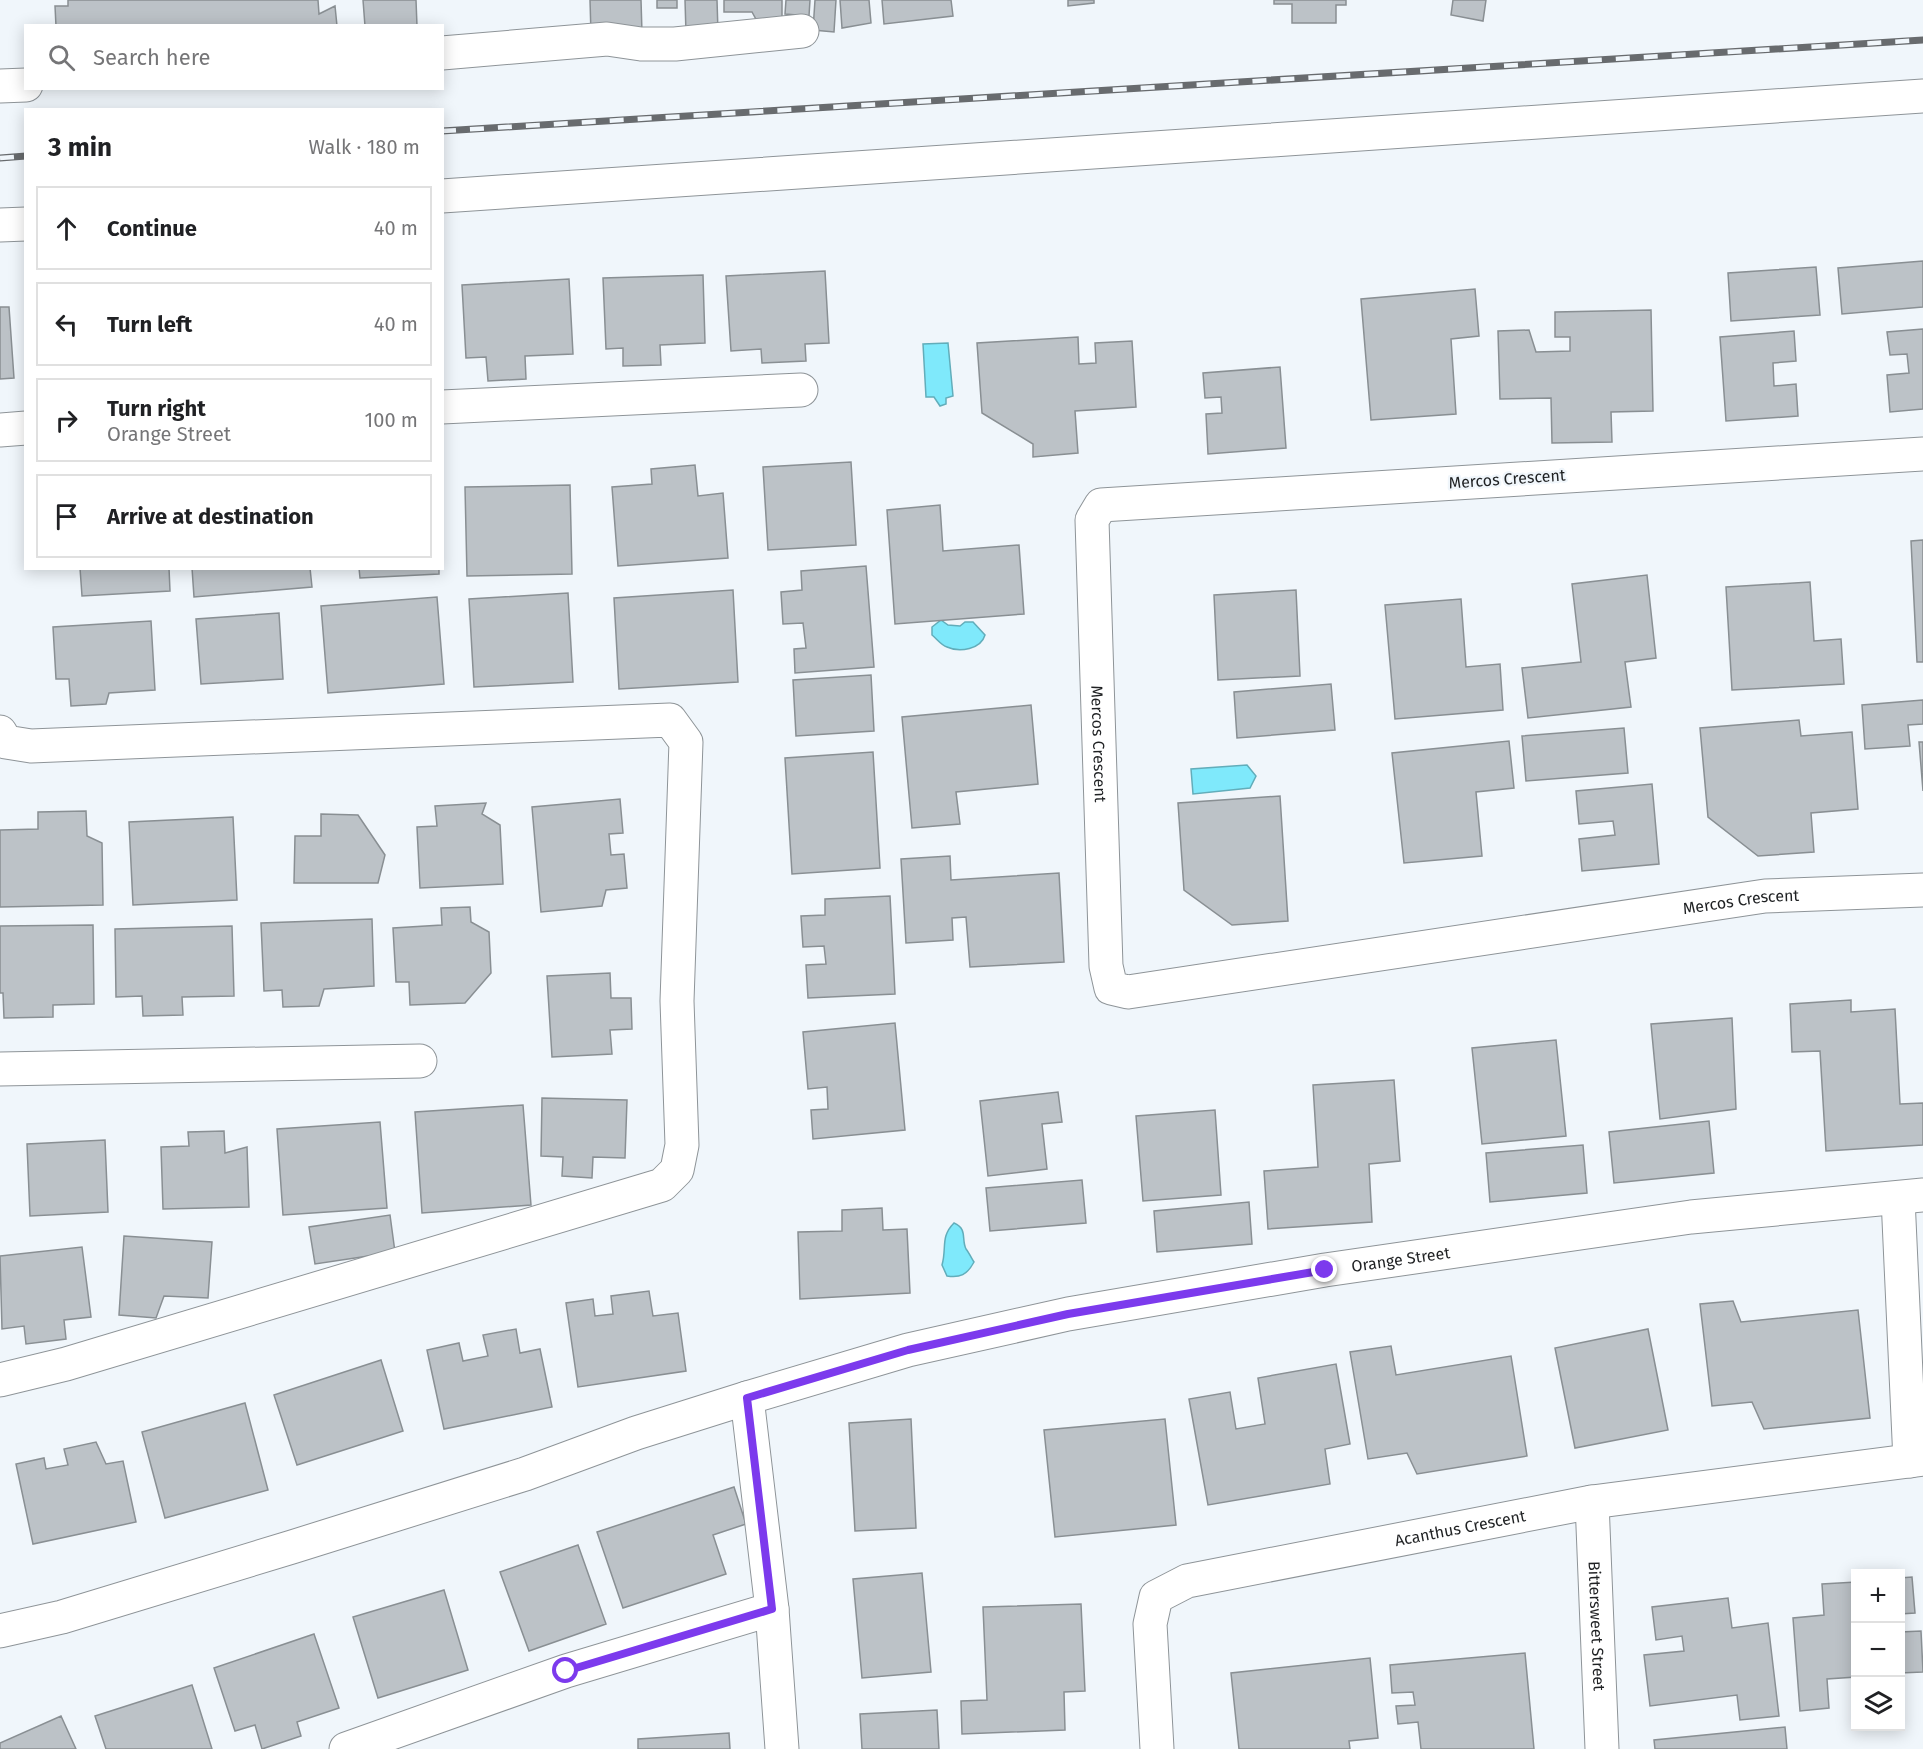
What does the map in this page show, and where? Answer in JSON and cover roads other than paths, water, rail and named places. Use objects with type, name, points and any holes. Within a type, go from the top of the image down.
[{"type":"street","points":[[444,52],[607,39],[641,44],[675,44],[802,31]]},
{"type":"street","points":[[0,86],[24,85]]},
{"type":"street","points":[[444,196],[1923,96]]},
{"type":"street","points":[[0,225],[24,224]]},
{"type":"street","points":[[444,407],[801,390]]},
{"type":"street","points":[[0,430],[24,428]]},
{"type":"street","name":"Mercos Crescent","points":[[1923,453],[1110,504],[1101,505],[1092,520],[1106,966],[1111,988],[1128,992],[1765,896],[1923,890]]},
{"type":"street","points":[[0,732],[6,742],[31,746],[670,720],[686,742],[677,1001],[682,1145],[677,1170],[662,1185],[66,1364],[0,1380]]},
{"type":"street","points":[[0,1069],[420,1061]]},
{"type":"street","points":[[1910,1196],[1917,1460]]},
{"type":"street","name":"Orange Street","points":[[0,1631],[62,1617],[325,1537],[525,1474],[636,1433],[908,1350],[1068,1314],[1325,1270],[1691,1217],[1910,1196]]},
{"type":"street","points":[[747,1398],[772,1609],[782,1749]]},
{"type":"street","name":"Acanthus Crescent","points":[[1156,1749],[1150,1624],[1156,1597],[1187,1581],[1592,1502],[1917,1460]]},
{"type":"street","name":"Bittersweet Street","points":[[1592,1502],[1602,1749]]},
{"type":"street","points":[[346,1749],[566,1671],[772,1609]]},
{"type":"water","points":[[948,343],[953,396],[946,398],[946,404],[940,406],[934,397],[926,397],[923,344]]},
{"type":"water","points":[[941,620],[948,625],[960,626],[965,622],[973,622],[985,635],[983,640],[975,647],[964,650],[952,649],[943,645],[932,635],[932,627]]},
{"type":"water","points":[[1247,765],[1256,776],[1250,788],[1193,794],[1191,769]]},
{"type":"water","points":[[954,1223],[963,1231],[966,1249],[974,1262],[966,1273],[952,1277],[947,1276],[942,1265],[945,1238]]},
{"type":"railway","points":[[444,131],[1923,40]]},
{"type":"railway","points":[[0,158],[24,156]]}]
